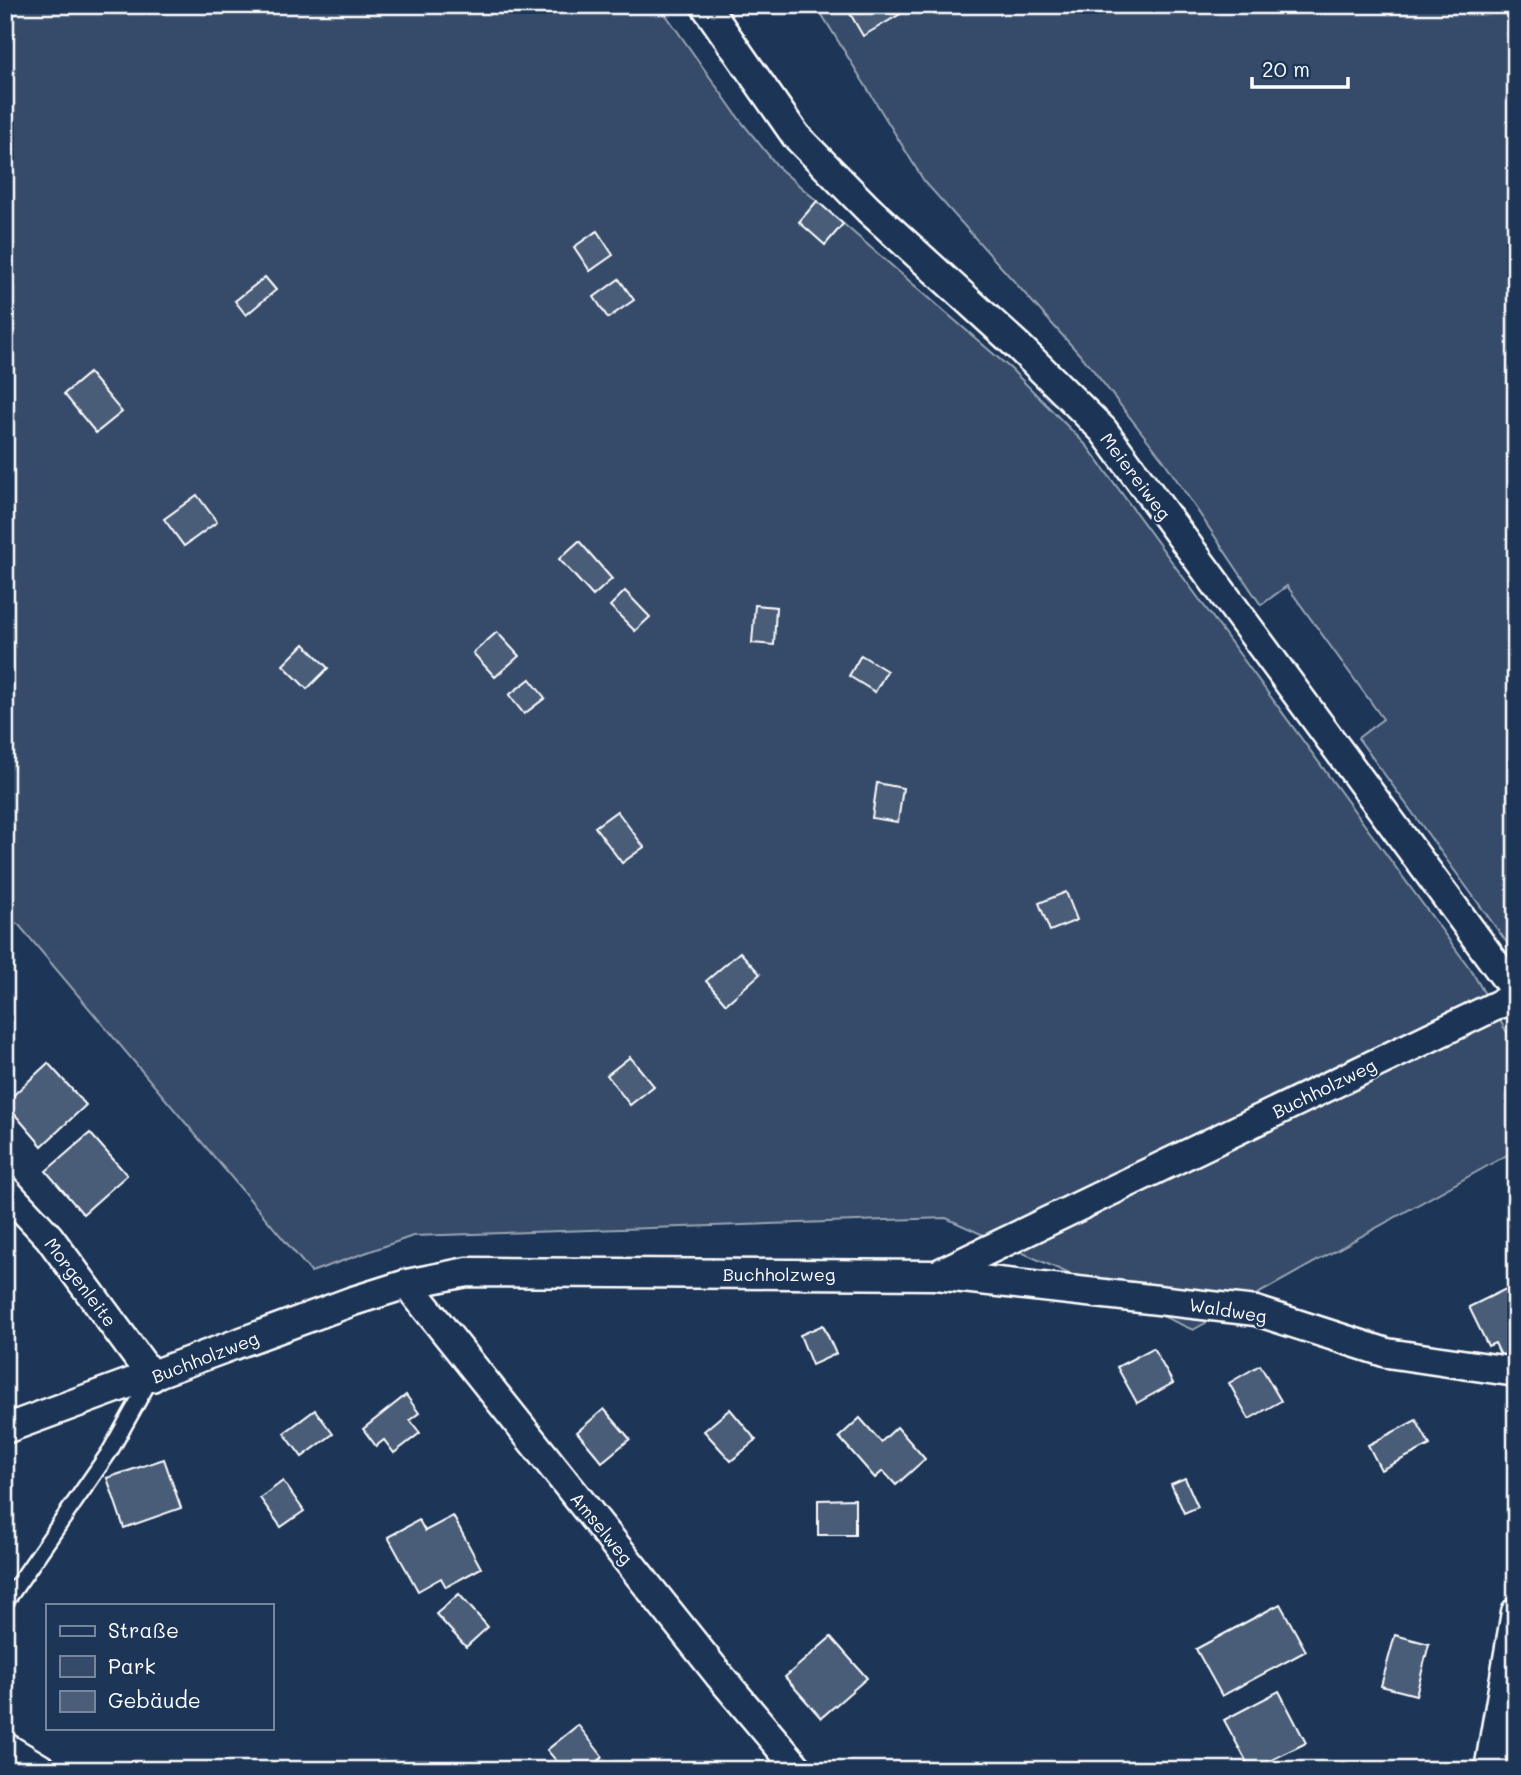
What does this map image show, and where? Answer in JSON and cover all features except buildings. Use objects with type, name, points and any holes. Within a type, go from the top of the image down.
[{"type":"street","name":"Meiereiweg","points":[[705,5],[796,136],[868,209],[1020,348],[1103,430],[1516,994]]},
{"type":"street","name":"Buchholzweg","points":[[5,1429],[353,1301],[407,1284],[467,1272],[936,1275],[1516,994]]},
{"type":"street","name":"Morgenleite","points":[[5,1190],[49,1237],[152,1377]]},
{"type":"street","name":"Waldweg","points":[[936,1275],[1256,1311],[1387,1353],[1516,1372]]},
{"type":"street","name":"Amselweg","points":[[407,1284],[719,1675],[799,1770]]},
{"type":"street","points":[[1489,1770],[1516,1612]]},
{"type":"street","points":[[5,1747],[43,1770]]},
{"type":"street","points":[[1502,1770],[1516,1758]]},
{"type":"lane","points":[[5,1603],[110,1451],[152,1377]]},
{"type":"green space","points":[[5,5],[659,5],[740,120],[779,168],[1011,369],[1087,446],[1471,970],[1516,1048],[1516,1150],[1193,1330],[946,1218],[413,1236],[311,1272],[19,925],[5,917]]},
{"type":"green space","points":[[816,5],[935,5],[940,13],[952,5],[1516,5],[1516,955],[1358,738],[1383,719],[1287,586],[1261,605],[1164,461],[1089,365],[924,181]]}]
